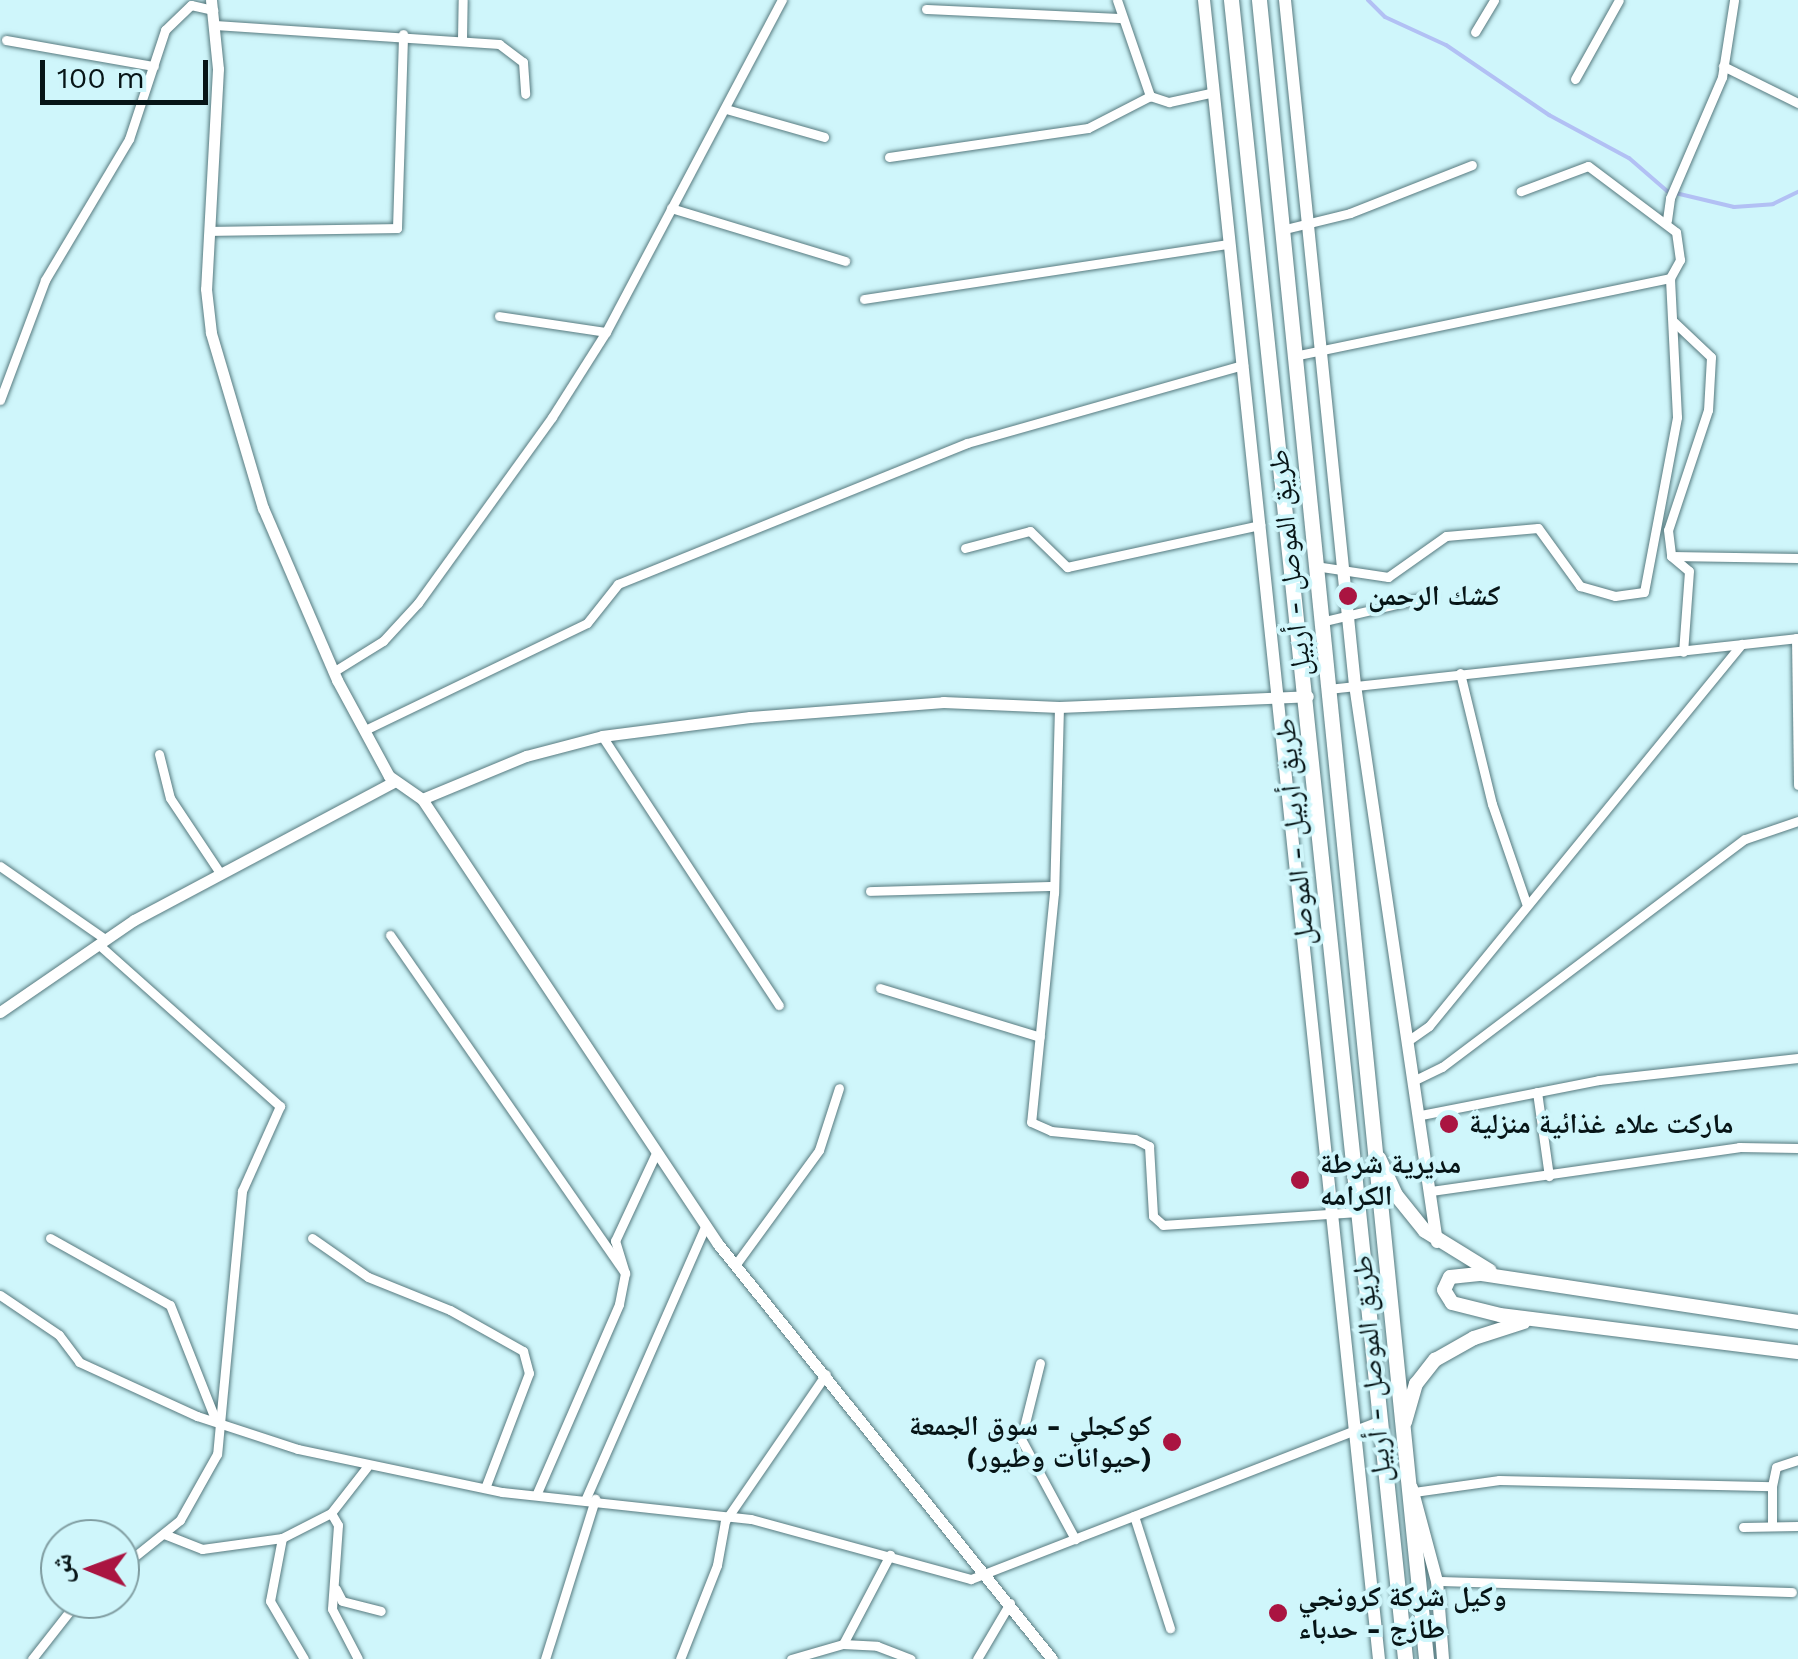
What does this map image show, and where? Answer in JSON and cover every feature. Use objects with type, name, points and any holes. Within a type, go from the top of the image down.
[{"type":"highway","name":"طريق أربيل - الموصل","points":[[1231,0],[1308,696],[1405,1659]]},
{"type":"highway","name":"طريق الموصل - أربيل","points":[[1258,0],[1426,1659]]},
{"type":"main road","points":[[1204,0],[1360,1430],[1379,1659]]},
{"type":"main road","points":[[1285,0],[1356,685],[1438,1242]]},
{"type":"main road","points":[[1373,1136],[1396,1195],[1438,1242],[1514,1278]]},
{"type":"main road","points":[[1798,1322],[1514,1278],[1458,1274],[1444,1290],[1460,1306],[1542,1321],[1798,1352]]},
{"type":"main road","points":[[1404,1443],[1409,1398],[1435,1360],[1490,1331],[1542,1321]]},
{"type":"main road","points":[[1406,1472],[1438,1580],[1443,1659]]},
{"type":"street","points":[[462,39],[463,0]]},
{"type":"street","points":[[333,672],[384,641],[418,603],[606,332],[782,0]]},
{"type":"street","points":[[1117,0],[1120,18],[1150,96]]},
{"type":"street","points":[[1475,32],[1494,0]]},
{"type":"street","points":[[1574,79],[1619,0]]},
{"type":"street","points":[[1667,220],[1723,66],[1734,0]]},
{"type":"street","points":[[0,400],[4,375],[45,280],[129,139],[177,12],[191,5],[212,5],[215,25],[206,289],[212,333],[269,523],[333,672],[394,782],[422,799],[706,1225],[828,1372],[1052,1659]]},
{"type":"street","points":[[926,8],[1120,18]]},
{"type":"street","points":[[215,25],[403,34],[462,39],[514,50],[524,62],[525,94]]},
{"type":"street","points":[[210,231],[397,228],[403,34]]},
{"type":"street","points":[[6,40],[154,66]]},
{"type":"street","points":[[1723,66],[1798,104]]},
{"type":"street","points":[[890,157],[1088,128],[1150,96],[1169,102],[1214,92]]},
{"type":"street","points":[[726,109],[824,137]]},
{"type":"street","points":[[1281,230],[1472,165]]},
{"type":"street","points":[[1314,566],[1344,574],[1397,574],[1446,536],[1538,528],[1580,586],[1615,596],[1644,592],[1678,417],[1670,278],[1680,247],[1667,220],[1588,166],[1521,191]]},
{"type":"street","points":[[671,208],[845,261]]},
{"type":"street","points":[[864,298],[1229,244]]},
{"type":"street","points":[[1294,356],[1322,354],[1670,278]]},
{"type":"street","points":[[498,316],[606,332]]},
{"type":"street","points":[[1674,322],[1711,357],[1708,410],[1668,530],[1671,556],[1688,571],[1683,652]]},
{"type":"street","points":[[365,730],[587,622],[618,584],[968,444],[1242,365]]},
{"type":"street","points":[[966,548],[1030,531],[1067,567],[1260,525]]},
{"type":"street","points":[[1671,556],[1798,558]]},
{"type":"street","points":[[1320,622],[1431,596]]},
{"type":"street","points":[[1328,689],[1797,638],[1798,786]]},
{"type":"street","points":[[1410,1040],[1428,1026],[1526,902],[1742,644]]},
{"type":"street","points":[[1460,673],[1492,804],[1526,902]]},
{"type":"street","points":[[422,799],[526,756],[602,736],[848,707],[1059,707],[1308,696]]},
{"type":"street","points":[[1059,707],[1054,886],[1031,1122],[1051,1132],[1135,1139],[1149,1146],[1153,1216],[1163,1225],[1361,1212]]},
{"type":"street","points":[[602,736],[779,1005]]},
{"type":"street","points":[[159,754],[170,798],[220,872]]},
{"type":"street","points":[[0,1012],[101,941],[220,872],[394,782]]},
{"type":"street","points":[[1416,1080],[1442,1068],[1745,840],[1798,821]]},
{"type":"street","points":[[0,866],[101,941],[277,1096],[280,1106],[242,1191],[217,1454],[180,1520],[140,1553]]},
{"type":"street","points":[[870,891],[1054,886]]},
{"type":"street","points":[[390,935],[626,1274]]},
{"type":"street","points":[[880,988],[1040,1037]]},
{"type":"street","points":[[1421,1116],[1537,1092],[1798,1058]]},
{"type":"street","points":[[736,1264],[818,1150],[840,1088]]},
{"type":"street","points":[[1537,1092],[1549,1176]]},
{"type":"street","points":[[1431,1192],[1738,1146],[1798,1148]]},
{"type":"street","points":[[537,1494],[619,1304],[626,1274],[616,1241],[656,1153]]},
{"type":"street","points":[[545,1659],[591,1499],[706,1225]]},
{"type":"street","points":[[50,1238],[170,1305],[218,1423]]},
{"type":"street","points":[[312,1238],[368,1276],[450,1310],[523,1351],[530,1373],[485,1488]]},
{"type":"street","points":[[0,1295],[60,1335],[79,1362],[218,1423],[367,1467],[485,1488],[591,1499],[725,1520],[752,1519],[890,1556],[946,1576],[988,1574],[1381,1420]]},
{"type":"street","points":[[1040,1363],[1020,1438],[1075,1539]]},
{"type":"street","points":[[680,1659],[717,1565],[725,1520],[828,1372]]},
{"type":"street","points":[[1772,1522],[1776,1467],[1798,1460]]},
{"type":"street","points":[[164,1534],[202,1549],[282,1538],[331,1513],[367,1467]]},
{"type":"street","points":[[1414,1492],[1499,1480],[1772,1486]]},
{"type":"street","points":[[331,1513],[338,1525],[332,1609],[358,1659]]},
{"type":"street","points":[[1134,1516],[1170,1628]]},
{"type":"street","points":[[1743,1527],[1772,1522],[1798,1526]]},
{"type":"street","points":[[282,1538],[270,1601],[304,1659]]},
{"type":"street","points":[[842,1644],[890,1556]]},
{"type":"street","points":[[1438,1580],[1792,1592]]},
{"type":"street","points":[[335,1586],[342,1601],[382,1611]]},
{"type":"street","points":[[977,1659],[1010,1603]]},
{"type":"street","points":[[32,1659],[63,1619]]},
{"type":"street","points":[[791,1659],[842,1644],[911,1659]]},
{"type":"waterway","points":[[1368,0],[1385,17],[1446,45],[1549,115],[1629,158],[1667,191],[1734,207],[1773,204],[1798,192]]},
{"type":"place","name":"كشك الرحمن","points":[[1348,596]]},
{"type":"place","name":"ماركت علاء غذائية منزلية","points":[[1449,1124]]},
{"type":"place","name":"مديرية شرطة الكرامه","points":[[1300,1180]]},
{"type":"place","name":"كوكجلي - سوق الجمعة (حيوانات وطيور)","points":[[1172,1442]]},
{"type":"place","name":"وكيل شركة كرونجي طازج - حدباء","points":[[1278,1613]]}]
